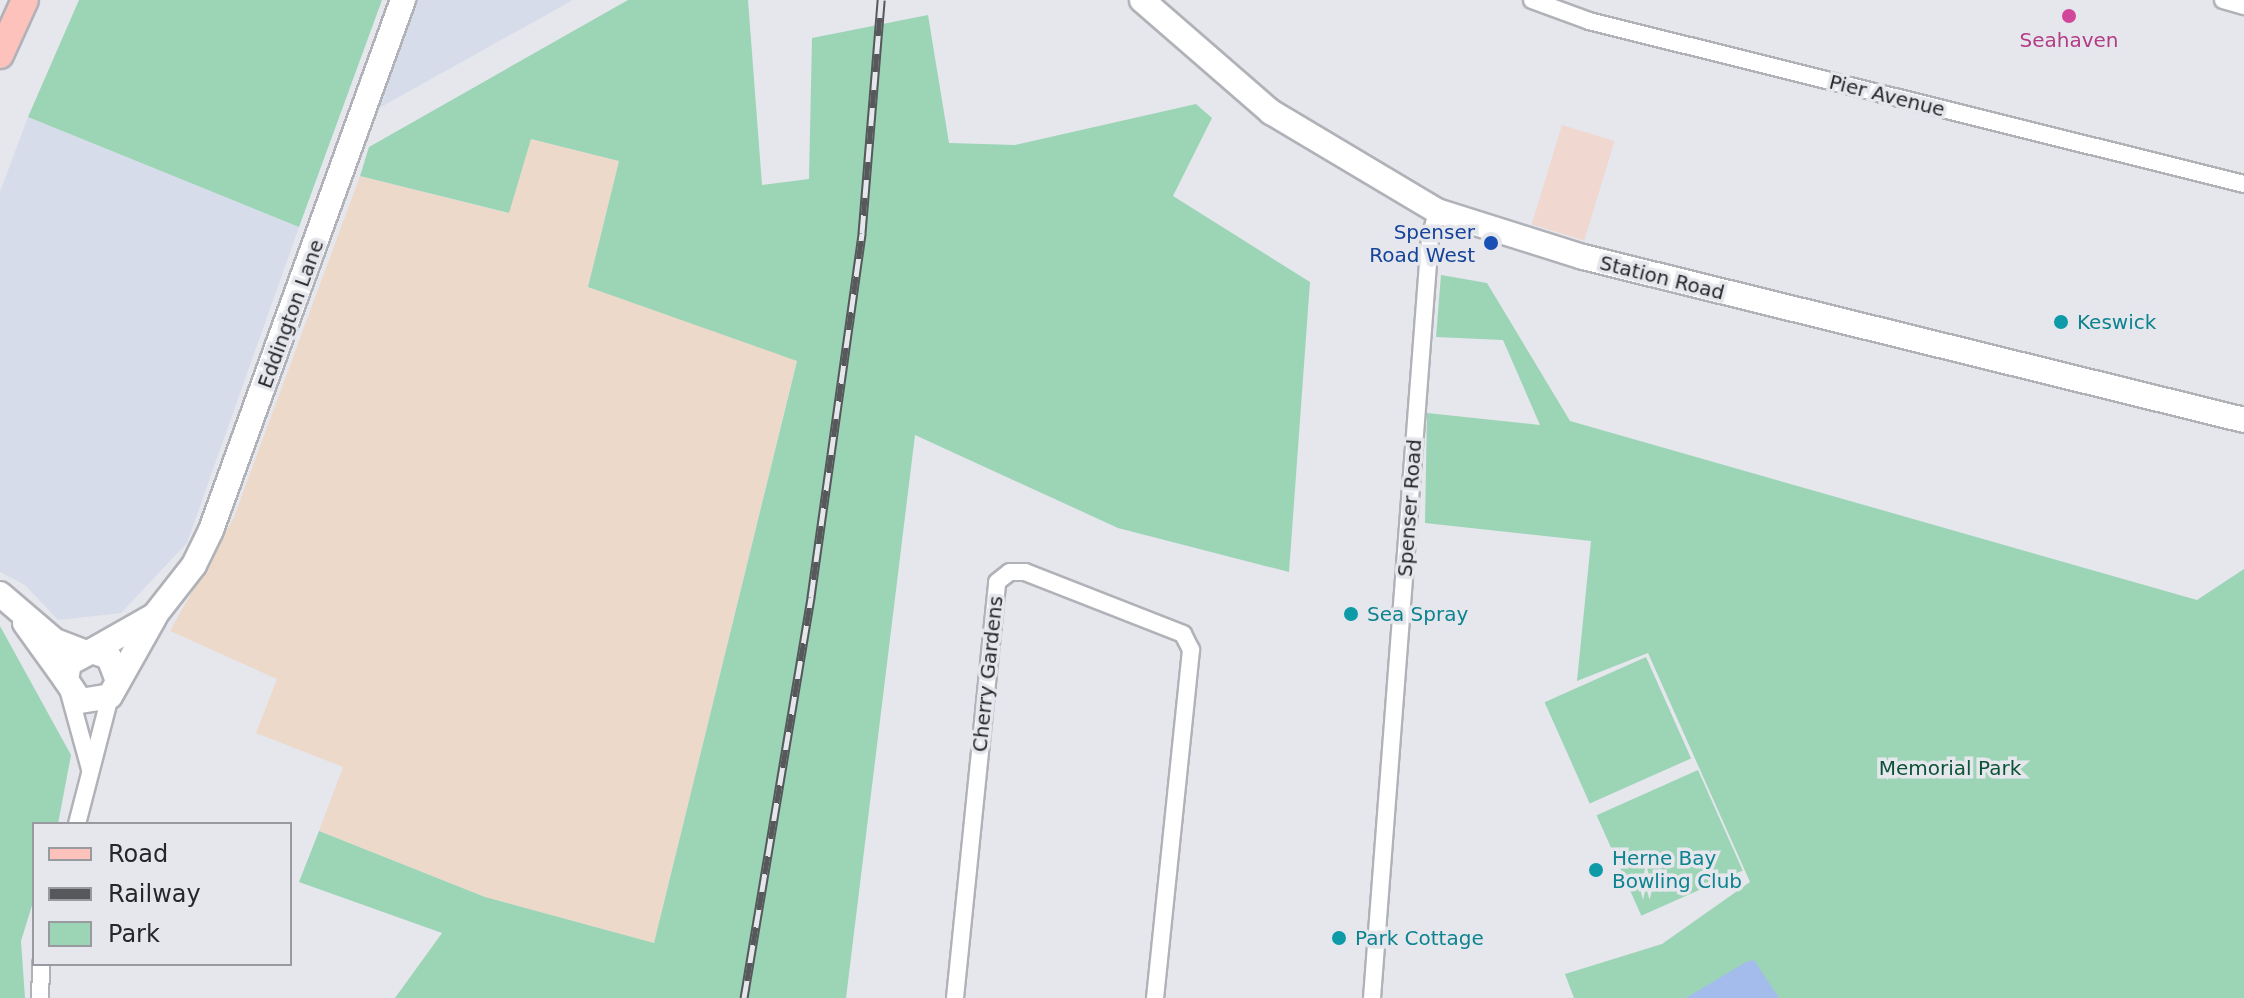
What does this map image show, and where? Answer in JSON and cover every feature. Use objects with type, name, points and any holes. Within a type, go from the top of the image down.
[{"type":"main road","points":[[0,55],[25,0]]},
{"type":"street","name":"Eddington Lane","points":[[77,822],[114,688],[155,615],[194,565],[211,530],[403,0]]},
{"type":"street","name":"Station Road","points":[[1142,0],[1271,112],[1437,211],[1583,257],[2244,420]]},
{"type":"street","name":"Pier Avenue","points":[[1532,0],[1589,21],[2244,184]]},
{"type":"street","points":[[2223,0],[2244,6]]},
{"type":"street","name":"Spenser Road","points":[[1372,998],[1430,238],[1437,211]]},
{"type":"street","name":"Cherry Gardens","points":[[955,998],[997,582],[1010,572],[1025,572],[1183,634],[1191,650],[1155,998]]},
{"type":"street","points":[[8,600],[55,641],[115,663],[114,688],[88,703],[47,662],[8,600]]},
{"type":"street","name":"Eddington Lane","points":[[88,652],[155,615]]},
{"type":"street","points":[[67,685],[69,663],[88,652]]},
{"type":"street","name":"Eddington Lane","points":[[67,685],[90,770]]},
{"type":"street","points":[[40,998],[41,966]]},
{"type":"shaded area","points":[[413,0],[573,0],[372,112]]},
{"type":"shaded area","points":[[28,117],[299,227],[187,543],[121,613],[58,620],[25,585],[0,572],[0,192]]},
{"type":"shaded area","points":[[1562,125],[1615,141],[1584,241],[1532,224]]},
{"type":"shaded area","points":[[531,139],[619,161],[588,287],[797,360],[654,943],[485,897],[319,831],[343,767],[256,733],[277,679],[170,631],[234,517],[360,176],[508,213]]},
{"type":"green space","points":[[79,0],[382,0],[299,227],[28,117]]},
{"type":"green space","points":[[628,0],[748,0],[762,185],[809,179],[812,38],[928,15],[949,143],[1015,145],[1196,104],[1212,118],[1173,196],[1310,282],[1289,572],[1118,528],[915,435],[846,998],[395,998],[442,933],[299,882],[319,831],[485,897],[654,943],[797,361],[588,287],[619,161],[531,139],[509,213],[360,176],[369,147]]},
{"type":"green space","name":"Memorial Park","points":[[1441,275],[1487,283],[1570,421],[2197,600],[2244,569],[2244,998],[1574,998],[1565,974],[1662,944],[1750,882],[1648,653],[1577,681],[1591,541],[1425,523],[1427,413],[1540,425],[1503,340],[1436,337]]},
{"type":"green space","points":[[0,626],[71,755],[58,822],[32,822],[32,905],[21,941],[25,998],[0,998]]},
{"type":"green space","points":[[1646,657],[1691,758],[1590,804],[1545,702]]},
{"type":"green space","points":[[1698,770],[1743,870],[1641,916],[1597,815]]},
{"type":"water","points":[[1754,960],[1779,998],[1686,998],[1746,962]]},
{"type":"railway","points":[[744,998],[811,597],[862,233],[881,0]]},
{"type":"place","name":"Seahaven","points":[[2069,16]]},
{"type":"place","name":"Spenser Road West","points":[[1491,243]]},
{"type":"place","name":"Keswick","points":[[2061,322]]},
{"type":"place","name":"Sea Spray","points":[[1351,614]]},
{"type":"place","name":"Herne Bay Bowling Club","points":[[1596,870]]},
{"type":"place","name":"Park Cottage","points":[[1339,938]]}]
